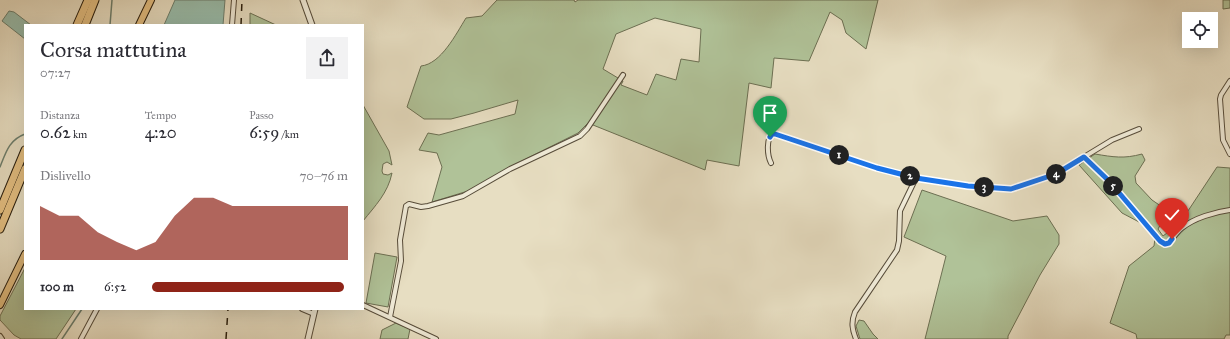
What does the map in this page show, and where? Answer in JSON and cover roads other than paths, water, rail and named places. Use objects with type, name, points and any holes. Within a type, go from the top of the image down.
[{"type":"highway","points":[[77,24],[88,0]]},
{"type":"highway","points":[[85,24],[95,0]]},
{"type":"highway","points":[[0,210],[24,152]]},
{"type":"highway","points":[[0,229],[24,170]]},
{"type":"main road","points":[[139,24],[151,0]]},
{"type":"main road","points":[[0,305],[24,256]]},
{"type":"street","points":[[232,24],[234,0]]},
{"type":"street","points":[[302,0],[312,24]]},
{"type":"street","points":[[390,317],[401,261],[400,240],[406,206],[409,204],[421,207],[428,206],[464,196],[510,169],[580,136],[587,129],[622,75]]},
{"type":"street","points":[[1230,81],[1222,92],[1220,99],[1223,140],[1230,154]]},
{"type":"street","points":[[771,163],[769,156],[769,141],[771,135],[774,133],[877,168],[916,178],[968,186],[1011,189],[1056,174],[1112,140],[1139,129]]},
{"type":"street","points":[[1084,157],[1109,181],[1136,214],[1165,244],[1169,243],[1178,232],[1188,224],[1214,213],[1230,210]]},
{"type":"street","points":[[856,339],[852,325],[853,316],[897,250],[899,241],[900,211],[916,178]]},
{"type":"street","points":[[364,304],[436,339]]},
{"type":"street","points":[[81,339],[96,310]]},
{"type":"street","points":[[308,339],[314,311]]},
{"type":"waterway","points":[[110,24],[112,0]]},
{"type":"waterway","points":[[0,167],[9,147],[15,140],[24,135]]},
{"type":"waterway","points":[[62,339],[81,310]]},
{"type":"railway","points":[[241,24],[242,0]]},
{"type":"railway","points":[[226,339],[228,310]]}]
